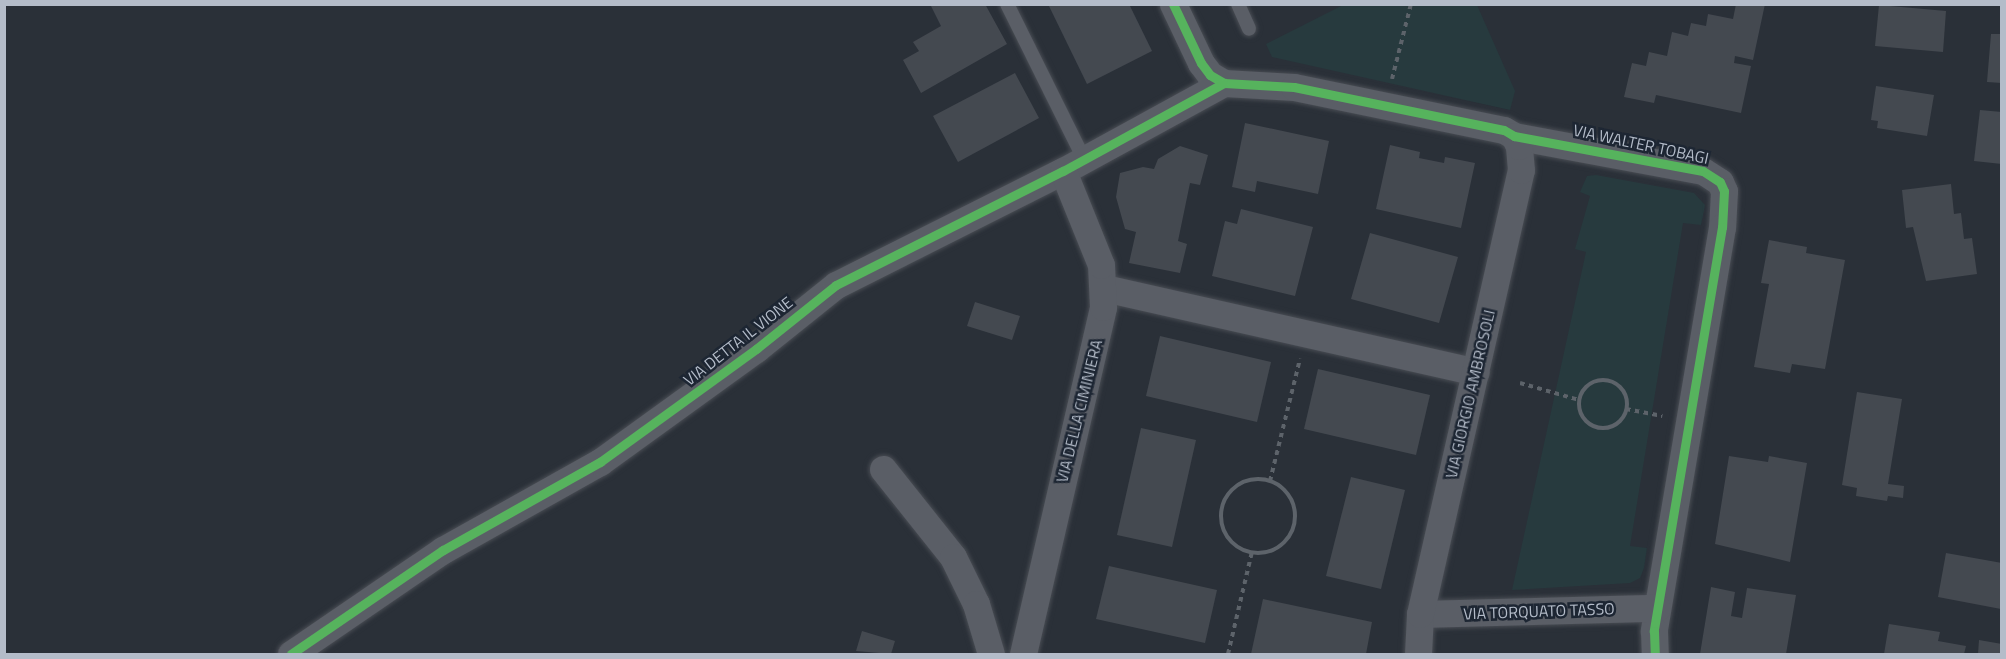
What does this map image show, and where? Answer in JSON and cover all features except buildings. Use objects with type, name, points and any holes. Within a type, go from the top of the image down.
[{"type":"street","points":[[1173,4],[1201,63],[1210,75],[1224,83]]},
{"type":"street","name":"VIA DETTA IL VIONE","points":[[291,654],[443,550],[600,462],[756,349],[836,285],[1074,165],[1224,83]]},
{"type":"street","name":"VIA WALTER TOBAGI","points":[[1224,83],[1294,87],[1385,105],[1504,130],[1514,136],[1703,171],[1720,182],[1724,191],[1722,227],[1657,608],[1655,654]]},
{"type":"street","name":"VIA GIORGIO AMBROSOLI","points":[[1418,654],[1420,614],[1521,170],[1519,146],[1514,136]]},
{"type":"street","name":"VIA DELLA CIMINIERA","points":[[1023,654],[1095,351],[1104,288],[1101,266],[1074,165]]},
{"type":"street","points":[[1104,288],[1476,372]]},
{"type":"street","points":[[883,469],[953,557],[976,604],[991,654]]},
{"type":"street","name":"VIA TORQUATO TASSO","points":[[1420,614],[1657,608]]},
{"type":"lane","points":[[1007,4],[1074,165]]},
{"type":"lane","points":[[1238,4],[1249,29]]},
{"type":"path","points":[[1385,105],[1411,4]]},
{"type":"path","points":[[1270,481],[1306,335]]},
{"type":"path","points":[[1608,380],[1620,388],[1626,410],[1611,426],[1595,427],[1582,417],[1579,400],[1592,382],[1608,380]]},
{"type":"path","points":[[1520,383],[1579,400]]},
{"type":"path","points":[[1626,410],[1689,420]]},
{"type":"path","points":[[1252,480],[1270,481],[1285,490],[1292,500],[1295,524],[1282,545],[1271,551],[1252,552],[1228,537],[1221,514],[1224,502],[1240,484],[1252,480]]},
{"type":"path","points":[[1228,654],[1252,552]]},
{"type":"green space","points":[[1345,4],[1477,5],[1515,91],[1510,110],[1272,57],[1266,44]]},
{"type":"green space","points":[[1596,175],[1694,193],[1705,205],[1701,225],[1683,223],[1630,546],[1647,548],[1644,568],[1640,578],[1630,583],[1512,590],[1586,252],[1575,249],[1590,196],[1580,192],[1587,176]]},
{"type":"cycle path","points":[[1173,4],[1201,63],[1210,75],[1224,83],[1294,87],[1504,130],[1514,136],[1703,171],[1720,182],[1724,191],[1722,227],[1654,631],[1655,654]]},
{"type":"cycle path","points":[[291,654],[443,550],[600,462],[756,349],[836,285],[1063,171],[1224,83]]}]
